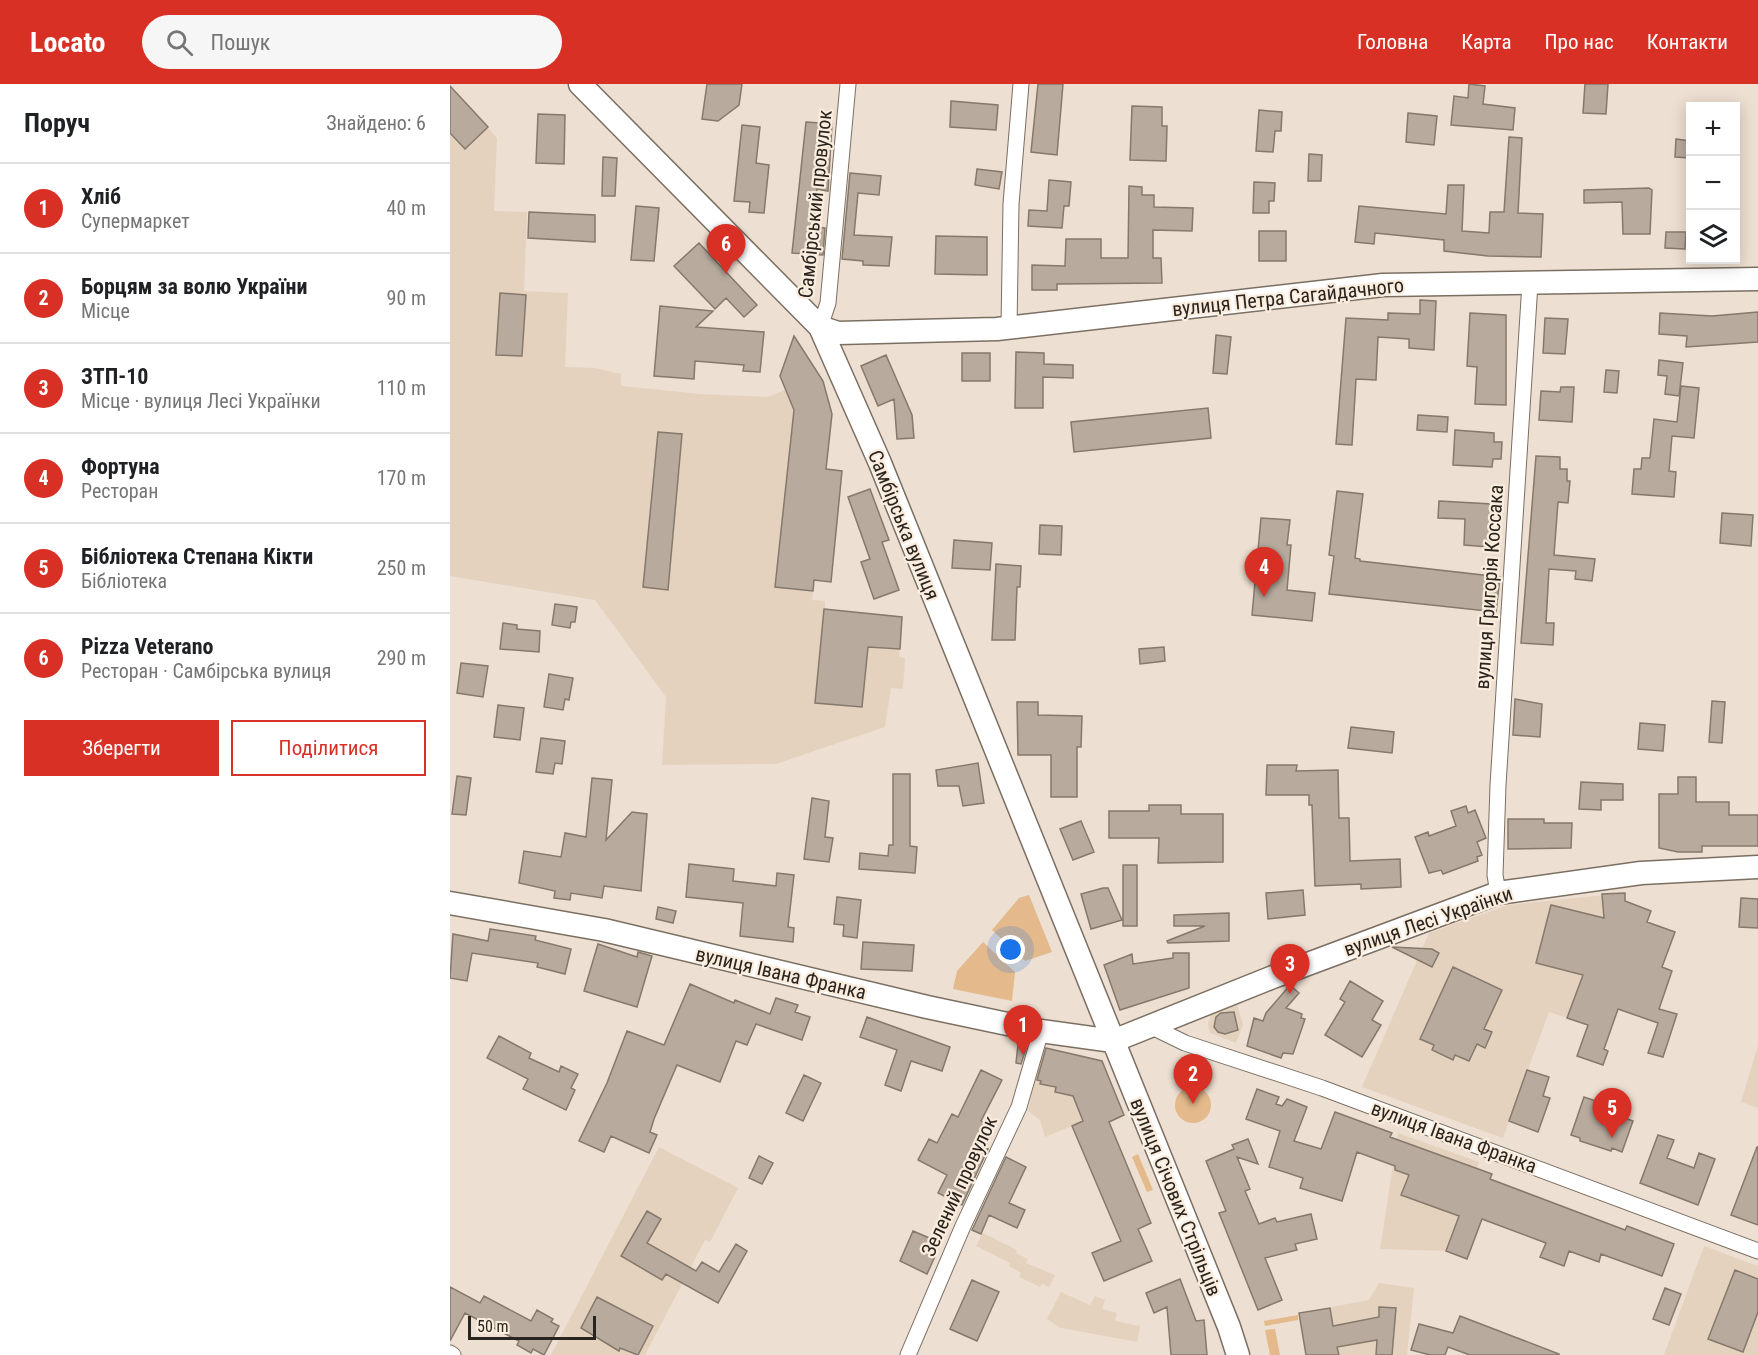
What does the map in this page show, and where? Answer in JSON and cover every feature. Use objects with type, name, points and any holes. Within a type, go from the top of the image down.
[{"type":"main road","name":"Самбірська вулиця","points":[[580,84],[820,327],[880,463],[1113,1041]]},
{"type":"main road","name":"вулиця Петра Сагайдачного","points":[[820,327],[838,333],[1009,328],[1383,285],[1758,279]]},
{"type":"main road","name":"вулиця Лесі Українки","points":[[1113,1041],[1323,957],[1498,893],[1641,873],[1758,867]]},
{"type":"main road","name":"вулиця Івана Франка","points":[[450,903],[604,930],[927,1007],[1041,1031],[1113,1041]]},
{"type":"main road","name":"вулиця Січових Стрільців","points":[[1113,1041],[1229,1327],[1238,1355]]},
{"type":"street","name":"Самбірський провулок","points":[[820,327],[828,303],[848,84]]},
{"type":"street","points":[[1009,328],[1011,204],[1021,84]]},
{"type":"street","name":"вулиця Григорія Коссака","points":[[1498,893],[1495,875],[1498,785],[1530,283]]},
{"type":"street","name":"вулиця Івана Франка","points":[[1150,1026],[1185,1043],[1322,1088],[1758,1251]]},
{"type":"street","name":"Зелений провулок","points":[[908,1355],[967,1216],[1019,1107],[1041,1031]]},
{"type":"shaded area","points":[[450,86],[497,138],[494,211],[527,212],[524,291],[568,293],[565,367],[595,368],[621,374],[621,386],[700,394],[767,397],[785,390],[794,410],[832,414],[812,600],[825,601],[825,609],[902,617],[899,657],[905,658],[903,689],[891,688],[885,727],[776,764],[662,765],[666,697],[595,600],[450,576]]},
{"type":"shaded area","points":[[1625,893],[1626,916],[1588,1025],[1549,1012],[1503,1138],[1362,1087],[1429,933],[1508,905]]},
{"type":"shaded area","points":[[1029,895],[1052,952],[1025,961],[992,930],[1019,898]]},
{"type":"shaded area","points":[[983,942],[1015,972],[1012,1001],[953,989],[957,971]]},
{"type":"shaded area","points":[[1237,1004],[1243,1025],[1236,1043],[1210,1033],[1208,1024],[1211,1015]]},
{"type":"shaded area","points":[[1758,1045],[1758,1108],[1741,1102]]},
{"type":"shaded area","points":[[1043,1047],[1102,1061],[1124,1115],[1097,1127],[1089,1119],[1045,1137],[1040,1120],[1028,1111]]},
{"type":"shaded area","points":[[1193,1087],[1206,1092],[1211,1105],[1206,1118],[1193,1123],[1180,1118],[1175,1105],[1180,1092]]},
{"type":"shaded area","points":[[1398,1133],[1479,1162],[1446,1251],[1380,1249]]},
{"type":"shaded area","points":[[659,1147],[738,1188],[710,1242],[705,1240],[645,1355],[551,1355]]},
{"type":"shaded area","points":[[1138,1154],[1153,1190],[1147,1192],[1132,1157]]},
{"type":"shaded area","points":[[983,1233],[1017,1250],[1016,1253],[1028,1259],[1026,1263],[1055,1275],[1049,1287],[1042,1284],[1040,1287],[1019,1277],[1021,1273],[1009,1266],[1010,1263],[976,1246]]},
{"type":"shaded area","points":[[1704,1246],[1758,1266],[1758,1355],[1664,1355]]},
{"type":"shaded area","points":[[1379,1283],[1414,1288],[1407,1355],[1306,1355],[1299,1313],[1369,1300]]},
{"type":"shaded area","points":[[1061,1292],[1090,1305],[1095,1296],[1105,1300],[1102,1309],[1117,1313],[1115,1321],[1140,1326],[1137,1342],[1061,1328],[1047,1319]]},
{"type":"shaded area","points":[[1298,1315],[1298,1320],[1265,1326],[1264,1321]]},
{"type":"shaded area","points":[[1275,1329],[1280,1355],[1270,1355],[1265,1330]]},
{"type":"building","points":[[707,84],[742,84],[739,105],[718,121],[702,119]]},
{"type":"building","points":[[1038,84],[1063,84],[1057,155],[1031,152]]},
{"type":"building","points":[[1469,84],[1485,86],[1483,104],[1515,108],[1513,130],[1451,125],[1454,96],[1468,98]]},
{"type":"building","points":[[1585,84],[1608,84],[1606,114],[1583,113]]},
{"type":"building","points":[[450,86],[488,127],[465,149],[450,133]]},
{"type":"building","points":[[951,101],[998,105],[996,130],[950,127]]},
{"type":"building","points":[[1132,106],[1162,107],[1162,126],[1167,126],[1166,161],[1130,160]]},
{"type":"building","points":[[1259,110],[1282,112],[1281,131],[1275,131],[1273,152],[1256,151]]},
{"type":"building","points":[[1408,113],[1437,116],[1434,145],[1406,142]]},
{"type":"building","points":[[538,114],[565,115],[564,164],[536,163]]},
{"type":"building","points":[[806,122],[832,124],[828,191],[817,189],[813,227],[825,228],[823,255],[792,253]]},
{"type":"building","points":[[742,125],[760,127],[756,163],[769,165],[764,213],[749,212],[750,202],[734,201]]},
{"type":"building","points":[[1509,137],[1522,138],[1518,213],[1543,214],[1541,257],[1488,256],[1444,251],[1444,240],[1375,233],[1374,244],[1355,242],[1359,206],[1446,214],[1448,185],[1464,185],[1462,231],[1489,233],[1490,212],[1504,212]]},
{"type":"building","points":[[1676,139],[1686,140],[1686,158],[1675,157]]},
{"type":"building","points":[[1309,154],[1322,155],[1321,181],[1308,181]]},
{"type":"building","points":[[603,157],[617,158],[615,196],[602,196]]},
{"type":"building","points":[[977,169],[1002,172],[999,189],[975,185]]},
{"type":"building","points":[[850,173],[881,176],[879,195],[858,193],[854,235],[892,237],[889,266],[863,265],[863,261],[842,259]]},
{"type":"building","points":[[1049,180],[1071,182],[1069,206],[1064,206],[1062,228],[1028,226],[1029,210],[1047,211]]},
{"type":"building","points":[[1254,182],[1275,183],[1274,201],[1269,201],[1269,213],[1253,213]]},
{"type":"building","points":[[1129,186],[1142,187],[1142,195],[1154,195],[1154,207],[1193,208],[1192,231],[1153,230],[1153,258],[1161,258],[1162,283],[1057,284],[1057,290],[1032,290],[1032,265],[1065,266],[1066,239],[1101,239],[1101,258],[1128,258]]},
{"type":"building","points":[[1649,188],[1652,190],[1650,234],[1623,234],[1622,202],[1584,203],[1584,190]]},
{"type":"building","points":[[636,206],[659,208],[654,261],[631,260]]},
{"type":"building","points":[[529,212],[595,215],[595,242],[528,238]]},
{"type":"building","points":[[1259,231],[1286,231],[1286,261],[1259,261]]},
{"type":"building","points":[[1666,232],[1686,232],[1685,249],[1665,248]]},
{"type":"building","points":[[936,236],[987,237],[987,275],[935,274]]},
{"type":"building","points":[[699,243],[757,305],[744,317],[726,298],[715,309],[674,266]]},
{"type":"building","points":[[500,293],[526,295],[522,356],[496,355]]},
{"type":"building","points":[[1420,300],[1436,301],[1434,350],[1409,348],[1409,339],[1378,337],[1376,380],[1356,379],[1352,445],[1336,444],[1346,318],[1388,320],[1388,313],[1420,314]]},
{"type":"building","points":[[660,306],[713,311],[696,327],[764,332],[760,372],[743,371],[744,365],[695,361],[694,379],[654,376]]},
{"type":"building","points":[[1758,312],[1758,342],[1686,347],[1687,336],[1659,334],[1660,313],[1712,316]]},
{"type":"building","points":[[1470,313],[1506,315],[1506,405],[1475,404],[1477,367],[1467,366]]},
{"type":"building","points":[[1545,318],[1568,319],[1565,354],[1543,353]]},
{"type":"building","points":[[1216,335],[1231,337],[1227,374],[1213,373]]},
{"type":"building","points":[[794,336],[823,381],[832,414],[826,469],[842,471],[831,582],[814,580],[813,591],[775,587],[794,410],[780,376]]},
{"type":"building","points":[[1016,352],[1044,353],[1044,364],[1073,365],[1073,378],[1043,377],[1043,408],[1015,408]]},
{"type":"building","points":[[962,353],[990,353],[990,381],[962,381]]},
{"type":"building","points":[[886,355],[912,415],[914,438],[897,439],[894,399],[878,406],[861,366]]},
{"type":"building","points":[[1659,360],[1683,363],[1679,396],[1665,394],[1667,376],[1658,375]]},
{"type":"building","points":[[1606,370],[1619,371],[1617,393],[1604,392]]},
{"type":"building","points":[[1681,386],[1699,388],[1694,438],[1672,436],[1669,471],[1676,472],[1674,497],[1632,494],[1634,469],[1641,469],[1642,458],[1650,458],[1654,419],[1677,422]]},
{"type":"building","points":[[1561,387],[1574,387],[1572,422],[1539,420],[1541,391],[1560,392]]},
{"type":"building","points":[[1208,408],[1211,438],[1074,452],[1071,422]]},
{"type":"building","points":[[1418,415],[1448,417],[1447,432],[1417,430]]},
{"type":"building","points":[[1455,430],[1494,433],[1494,442],[1502,442],[1501,459],[1493,459],[1492,467],[1453,465]]},
{"type":"building","points":[[658,432],[682,434],[668,590],[643,587]]},
{"type":"building","points":[[1536,456],[1560,457],[1560,469],[1567,469],[1567,481],[1570,481],[1568,503],[1558,502],[1554,555],[1595,559],[1592,581],[1575,579],[1576,571],[1549,569],[1546,623],[1554,623],[1553,645],[1521,643]]},
{"type":"building","points":[[870,489],[889,540],[882,542],[899,590],[874,599],[861,562],[870,559],[848,497]]},
{"type":"building","points":[[1337,491],[1363,494],[1355,558],[1360,561],[1500,577],[1496,612],[1329,594],[1334,556],[1329,555]]},
{"type":"building","points":[[1439,501],[1492,504],[1489,547],[1464,545],[1465,519],[1438,518]]},
{"type":"building","points":[[1722,513],[1753,515],[1751,546],[1720,543]]},
{"type":"building","points":[[1261,518],[1290,520],[1287,545],[1291,545],[1287,590],[1315,593],[1312,621],[1252,615]]},
{"type":"building","points":[[1040,525],[1062,526],[1061,555],[1039,554]]},
{"type":"building","points":[[954,540],[992,543],[990,570],[952,568]]},
{"type":"building","points":[[996,564],[1021,566],[1020,587],[1017,587],[1015,640],[992,640]]},
{"type":"building","points":[[555,604],[577,607],[575,622],[571,622],[570,628],[552,625]]},
{"type":"building","points":[[824,609],[902,617],[900,649],[868,647],[862,707],[815,703]]},
{"type":"building","points":[[503,623],[517,625],[517,629],[540,631],[539,652],[500,649]]},
{"type":"building","points":[[1164,647],[1165,661],[1140,664],[1139,649]]},
{"type":"building","points":[[461,663],[488,666],[483,697],[457,693]]},
{"type":"building","points":[[549,674],[573,678],[569,700],[565,699],[563,710],[544,707]]},
{"type":"building","points":[[1515,699],[1542,704],[1540,737],[1513,735]]},
{"type":"building","points":[[1712,701],[1725,702],[1722,743],[1709,742]]},
{"type":"building","points":[[1017,702],[1038,702],[1038,715],[1082,716],[1081,747],[1077,747],[1077,797],[1051,797],[1051,755],[1018,755]]},
{"type":"building","points":[[498,705],[524,708],[520,740],[494,737]]},
{"type":"building","points":[[1640,723],[1665,725],[1663,751],[1638,749]]},
{"type":"building","points":[[1351,727],[1394,732],[1392,753],[1348,748]]},
{"type":"building","points":[[541,738],[565,741],[562,764],[555,763],[553,774],[536,772]]},
{"type":"building","points":[[978,763],[984,803],[963,806],[959,786],[938,786],[936,770]]},
{"type":"building","points":[[1267,765],[1297,765],[1296,771],[1338,770],[1339,818],[1349,818],[1350,861],[1400,859],[1401,887],[1361,889],[1361,884],[1315,886],[1312,805],[1309,805],[1309,795],[1266,795]]},
{"type":"building","points":[[893,774],[910,774],[910,846],[917,847],[915,873],[859,869],[860,853],[888,856],[889,845],[893,845]]},
{"type":"building","points":[[457,776],[471,778],[466,815],[452,814]]},
{"type":"building","points":[[1678,777],[1696,777],[1696,802],[1729,802],[1729,815],[1758,815],[1758,846],[1702,846],[1702,852],[1678,852],[1659,848],[1659,794],[1678,794]]},
{"type":"building","points":[[592,778],[612,780],[606,840],[632,812],[647,814],[641,891],[604,886],[602,898],[571,893],[570,900],[554,898],[555,891],[519,883],[524,851],[561,857],[565,833],[586,837]]},
{"type":"building","points":[[1581,782],[1623,784],[1623,800],[1601,800],[1601,810],[1579,809]]},
{"type":"building","points":[[812,798],[829,801],[825,837],[833,838],[829,862],[804,859]]},
{"type":"building","points":[[1149,805],[1181,805],[1181,814],[1223,814],[1223,862],[1158,863],[1159,838],[1109,838],[1109,811],[1149,811]]},
{"type":"building","points":[[1466,806],[1468,813],[1475,810],[1486,838],[1477,842],[1482,855],[1477,857],[1478,861],[1443,874],[1441,870],[1429,873],[1415,837],[1428,832],[1429,836],[1456,826],[1451,811]]},
{"type":"building","points":[[1508,819],[1544,819],[1544,823],[1572,823],[1571,848],[1508,849]]},
{"type":"building","points":[[1081,821],[1094,852],[1073,860],[1060,829]]},
{"type":"building","points":[[689,864],[734,869],[733,881],[776,886],[777,873],[794,875],[788,927],[794,928],[793,942],[740,936],[743,903],[686,897]]},
{"type":"building","points":[[1123,865],[1137,865],[1137,926],[1123,926]]},
{"type":"building","points":[[1108,888],[1122,920],[1091,929],[1081,894]]},
{"type":"building","points":[[1303,890],[1305,915],[1268,919],[1266,893]]},
{"type":"building","points":[[1625,893],[1625,901],[1651,911],[1647,922],[1675,932],[1662,967],[1672,971],[1659,1009],[1677,1014],[1663,1057],[1648,1053],[1658,1023],[1618,1009],[1604,1049],[1608,1051],[1603,1065],[1577,1056],[1588,1025],[1567,1018],[1583,975],[1536,963],[1551,905],[1604,918],[1602,894]]},
{"type":"building","points":[[837,897],[861,900],[857,938],[843,936],[844,925],[834,924]]},
{"type":"building","points":[[1741,898],[1758,899],[1758,928],[1739,927]]},
{"type":"building","points":[[658,907],[676,911],[673,923],[656,919]]},
{"type":"building","points":[[1229,913],[1229,941],[1168,943],[1167,941],[1205,926],[1174,926],[1174,915]]},
{"type":"building","points":[[490,929],[536,936],[535,940],[571,949],[565,974],[537,967],[538,963],[472,953],[467,981],[450,978],[453,934],[488,941]]},
{"type":"building","points":[[863,942],[914,945],[912,971],[861,969]]},
{"type":"building","points":[[598,944],[637,957],[638,952],[652,956],[637,1007],[584,991]]},
{"type":"building","points":[[1392,947],[1432,949],[1439,953],[1432,967]]},
{"type":"building","points":[[1173,953],[1189,953],[1189,988],[1120,1010],[1104,965],[1132,954],[1133,964],[1173,958]]},
{"type":"building","points":[[1453,967],[1502,990],[1484,1029],[1492,1032],[1485,1048],[1477,1044],[1469,1061],[1455,1055],[1453,1060],[1432,1050],[1434,1045],[1420,1039]]},
{"type":"building","points":[[1350,981],[1383,1001],[1372,1020],[1381,1025],[1362,1057],[1325,1035],[1345,1002],[1340,999]]},
{"type":"building","points":[[690,984],[734,1003],[735,1000],[770,1014],[776,998],[798,1005],[795,1012],[810,1017],[802,1040],[756,1024],[747,1045],[736,1041],[720,1082],[677,1065],[654,1119],[650,1132],[657,1135],[649,1153],[611,1136],[604,1152],[579,1141],[607,1083],[627,1031],[664,1045]]},
{"type":"building","points":[[1290,985],[1299,993],[1286,1008],[1302,1014],[1301,1018],[1305,1019],[1293,1054],[1283,1053],[1281,1058],[1247,1046],[1254,1018],[1263,1021],[1266,1013]]},
{"type":"building","points":[[1234,1012],[1238,1030],[1225,1034],[1218,1032],[1214,1027],[1216,1017],[1221,1013]]},
{"type":"building","points":[[867,1017],[950,1047],[942,1071],[911,1061],[901,1091],[885,1085],[897,1050],[860,1037]]},
{"type":"building","points":[[499,1036],[531,1053],[529,1058],[559,1072],[561,1066],[578,1074],[571,1088],[575,1090],[566,1110],[523,1089],[528,1079],[487,1058]]},
{"type":"building","points":[[1018,1045],[1027,1046],[1021,1064],[1016,1063]]},
{"type":"building","points":[[1046,1048],[1102,1061],[1124,1115],[1109,1122],[1151,1223],[1138,1229],[1152,1261],[1104,1281],[1092,1253],[1121,1241],[1072,1126],[1083,1121],[1073,1096],[1055,1092],[1056,1087],[1040,1084],[1041,1081],[1037,1080]]},
{"type":"building","points":[[981,1070],[1002,1080],[981,1121],[994,1127],[985,1148],[988,1149],[962,1205],[938,1193],[947,1175],[918,1160],[929,1139],[937,1143],[952,1114],[958,1117]]},
{"type":"building","points":[[1527,1070],[1549,1077],[1543,1096],[1550,1098],[1538,1132],[1509,1121]]},
{"type":"building","points":[[804,1075],[821,1083],[803,1121],[786,1113]]},
{"type":"building","points":[[1257,1089],[1279,1097],[1276,1104],[1282,1106],[1287,1099],[1307,1107],[1294,1141],[1321,1149],[1335,1112],[1392,1133],[1390,1137],[1492,1174],[1490,1179],[1625,1230],[1627,1226],[1674,1244],[1662,1276],[1601,1254],[1599,1262],[1569,1251],[1564,1266],[1540,1257],[1546,1243],[1482,1219],[1467,1259],[1446,1251],[1459,1216],[1401,1195],[1409,1175],[1395,1170],[1395,1166],[1357,1152],[1342,1201],[1300,1188],[1303,1178],[1269,1167],[1280,1131],[1246,1119]]},
{"type":"building","points":[[1584,1097],[1625,1111],[1622,1117],[1633,1121],[1622,1152],[1612,1148],[1611,1151],[1580,1141],[1580,1138],[1571,1135]]},
{"type":"building","points":[[1658,1135],[1674,1140],[1667,1158],[1694,1168],[1699,1153],[1715,1159],[1698,1205],[1640,1183]]},
{"type":"building","points":[[1248,1139],[1258,1164],[1237,1157],[1250,1189],[1245,1191],[1259,1224],[1275,1218],[1277,1222],[1311,1214],[1317,1239],[1295,1244],[1297,1250],[1265,1258],[1282,1300],[1258,1310],[1219,1213],[1226,1211],[1206,1161],[1234,1149],[1232,1145]]},
{"type":"building","points":[[1758,1147],[1758,1225],[1731,1215]]},
{"type":"building","points":[[759,1156],[773,1163],[762,1184],[749,1178]]},
{"type":"building","points":[[1006,1157],[1026,1167],[1009,1203],[1025,1210],[1017,1228],[989,1215],[981,1234],[972,1230]]},
{"type":"building","points":[[647,1211],[661,1219],[647,1243],[696,1271],[702,1262],[719,1272],[736,1244],[747,1251],[718,1303],[666,1274],[662,1280],[621,1256]]},
{"type":"building","points":[[913,1231],[934,1240],[930,1249],[937,1252],[927,1274],[900,1261]]},
{"type":"building","points":[[1735,1270],[1758,1279],[1758,1312],[1743,1352],[1708,1339]]},
{"type":"building","points":[[1180,1279],[1196,1321],[1204,1320],[1207,1355],[1171,1355],[1167,1307],[1154,1313],[1146,1293]]},
{"type":"building","points":[[972,1280],[999,1292],[977,1341],[950,1329]]},
{"type":"building","points":[[450,1287],[480,1303],[484,1296],[531,1321],[537,1310],[553,1319],[551,1322],[559,1326],[544,1355],[533,1349],[531,1353],[517,1345],[519,1341],[465,1313],[450,1341]]},
{"type":"building","points":[[1665,1288],[1681,1294],[1669,1325],[1653,1319]]},
{"type":"building","points":[[597,1297],[653,1326],[638,1355],[620,1348],[619,1351],[581,1328]]},
{"type":"building","points":[[1379,1307],[1396,1308],[1392,1355],[1376,1355],[1377,1340],[1337,1347],[1339,1355],[1306,1355],[1299,1313],[1330,1308],[1333,1326],[1379,1317]]},
{"type":"building","points":[[1460,1316],[1559,1355],[1470,1355],[1448,1347],[1445,1355],[1430,1355],[1411,1350],[1419,1324],[1453,1333]]},
{"type":"place","name":"Pizza Veterano","points":[[726,274]]},
{"type":"place","name":"Фортуна","points":[[1264,597]]},
{"type":"place","name":"ЗТП-10","points":[[1290,994]]},
{"type":"place","name":"Хліб","points":[[1023,1055]]},
{"type":"place","name":"Борцям за волю України","points":[[1193,1104]]},
{"type":"place","name":"Бібліотека Степана Кікти","points":[[1612,1138]]}]
